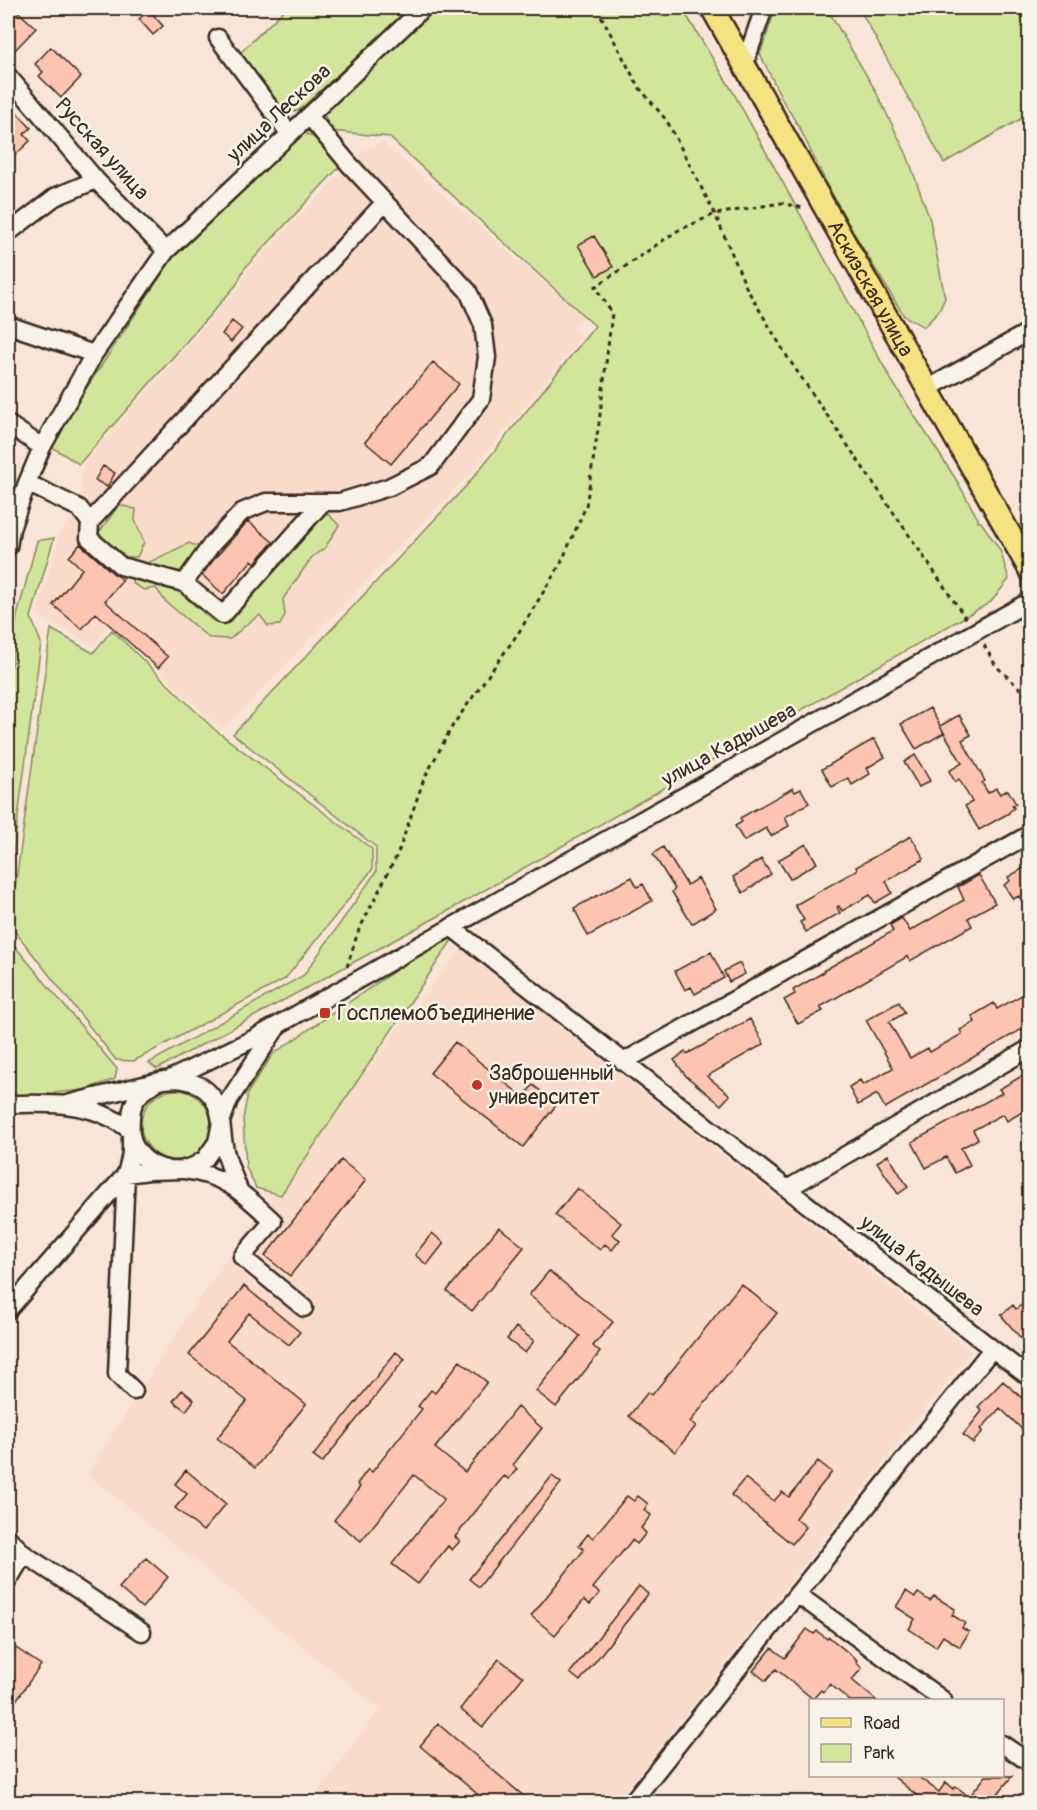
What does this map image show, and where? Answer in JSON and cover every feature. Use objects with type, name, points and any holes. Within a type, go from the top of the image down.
[{"type":"main road","name":"Аскизская улица","points":[[712,8],[1029,570]]},
{"type":"street","name":"улица Лескова","points":[[8,547],[11,529],[42,447],[94,354],[166,251],[423,8]]},
{"type":"street","points":[[744,66],[764,8]]},
{"type":"street","points":[[218,38],[289,133]]},
{"type":"street","name":"Русская улица","points":[[8,76],[96,180],[166,251]]},
{"type":"street","points":[[184,583],[212,544],[242,512],[266,502],[340,502],[389,487],[431,466],[481,399],[487,357],[483,325],[468,291],[345,159],[309,116]]},
{"type":"street","points":[[8,233],[55,197],[96,180]]},
{"type":"street","points":[[323,502],[223,615],[184,583],[121,566],[89,538],[90,522],[385,202]]},
{"type":"street","points":[[8,325],[94,354]]},
{"type":"street","points":[[927,389],[1029,331]]},
{"type":"street","points":[[8,424],[42,447]]},
{"type":"street","points":[[27,483],[79,508],[90,522]]},
{"type":"street","name":"улица Кадышева","points":[[165,1080],[253,1039],[1029,601]]},
{"type":"street","points":[[623,1062],[1029,834]]},
{"type":"street","name":"улица Кадышева","points":[[451,927],[1029,1378]]},
{"type":"street","points":[[8,1104],[67,1104],[96,1110],[118,1121],[130,1132],[134,1145],[142,1156],[154,1165],[174,1170],[200,1163],[210,1154],[220,1136],[221,1122],[229,1100],[279,1024]]},
{"type":"street","points":[[787,1190],[1029,1048]]},
{"type":"street","points":[[134,1391],[117,1374],[126,1174],[131,1150],[130,1116],[135,1102],[144,1090],[165,1080]]},
{"type":"street","points":[[67,1104],[165,1080],[194,1082],[206,1090],[215,1101],[221,1122],[224,1148],[239,1190]]},
{"type":"street","points":[[8,1310],[126,1174],[174,1170],[201,1172],[219,1179],[239,1190],[273,1221],[242,1257],[304,1308]]},
{"type":"street","points":[[632,1803],[992,1349]]},
{"type":"street","points":[[8,1538],[24,1554],[141,1632]]},
{"type":"street","points":[[8,1581],[24,1554]]},
{"type":"street","points":[[797,1594],[940,1699]]},
{"type":"street","points":[[1004,1745],[1029,1763]]},
{"type":"path","points":[[597,8],[638,86],[667,121],[715,213],[747,289],[788,358],[996,666],[1029,698]]},
{"type":"path","points":[[341,989],[358,932],[398,853],[424,780],[453,725],[519,632],[555,573],[586,506],[599,423],[612,313],[595,287],[677,231],[715,213],[781,203],[827,212]]},
{"type":"shaded area","points":[[381,141],[582,316],[574,329],[583,337],[463,481],[222,730],[109,624],[94,646],[36,615],[59,535],[79,508],[83,464],[242,283],[247,271],[364,149],[373,148]]},
{"type":"shaded area","points":[[461,948],[971,1351],[617,1802],[310,1802],[380,1709],[87,1475],[175,1335],[280,1182]]},
{"type":"green space","points":[[286,8],[411,8],[299,110],[285,113],[252,73],[240,53]]},
{"type":"green space","points":[[431,8],[682,8],[733,92],[892,381],[957,481],[978,522],[981,522],[1000,550],[1009,579],[991,602],[448,911],[157,1069],[149,1063],[304,975],[376,872],[376,847],[233,734],[467,485],[595,326],[389,137],[331,131],[323,111]]},
{"type":"green space","points":[[776,8],[814,8],[831,15],[874,88],[907,155],[930,220],[945,298],[939,311],[924,327],[904,316],[852,230],[760,54]]},
{"type":"green space","points":[[859,8],[1029,8],[1029,114],[944,163]]},
{"type":"green space","points":[[304,133],[321,142],[342,164],[244,269],[237,284],[79,464],[52,447],[78,401],[171,260],[290,140]]},
{"type":"green space","points":[[119,505],[136,509],[135,520],[144,542],[137,557],[123,557],[97,535]]},
{"type":"green space","points":[[316,514],[328,514],[339,525],[325,548],[312,557],[283,599],[285,615],[280,625],[268,626],[260,615],[230,639],[209,638],[165,601],[156,588],[144,590],[132,583],[133,570],[189,543],[202,548],[188,573],[170,570],[162,577],[213,621],[226,624]]},
{"type":"green space","points":[[54,538],[31,617],[41,643],[8,893],[8,696],[17,616],[37,541]]},
{"type":"green space","points":[[51,629],[93,653],[112,630],[214,729],[372,849],[372,870],[285,979],[134,1061],[116,1060],[10,925]]},
{"type":"green space","points":[[456,934],[281,1195],[256,1188],[246,1167],[243,1119],[248,1092],[273,1054],[443,938]]},
{"type":"green space","points":[[8,938],[117,1069],[115,1079],[83,1090],[8,1096]]},
{"type":"green space","points":[[176,1090],[195,1096],[205,1106],[211,1125],[205,1144],[195,1154],[176,1160],[157,1154],[147,1144],[141,1125],[147,1106],[157,1096]]},
{"type":"building","points":[[14,8],[36,28],[14,51],[8,45],[8,14]]},
{"type":"building","points":[[149,10],[163,26],[153,35],[139,19]]},
{"type":"building","points":[[51,47],[81,77],[61,98],[39,76],[43,72],[35,64]]},
{"type":"building","points":[[8,103],[31,128],[24,134],[30,141],[8,162]]},
{"type":"building","points":[[594,236],[613,267],[597,276],[578,245]]},
{"type":"building","points":[[232,321],[242,329],[231,342],[222,334]]},
{"type":"building","points":[[433,362],[459,384],[391,464],[365,442]]},
{"type":"building","points":[[103,466],[115,473],[107,487],[95,480]]},
{"type":"building","points":[[248,521],[273,542],[255,563],[252,560],[223,594],[202,575]]},
{"type":"building","points":[[80,544],[123,580],[105,601],[168,657],[158,668],[96,613],[82,629],[53,605],[82,569],[69,557]]},
{"type":"building","points":[[930,708],[944,733],[916,749],[901,724]]},
{"type":"building","points":[[959,715],[971,735],[962,740],[985,781],[982,783],[988,793],[996,788],[1000,794],[1008,790],[1016,804],[1012,806],[1014,808],[1009,813],[979,830],[965,806],[972,802],[959,779],[955,782],[949,771],[962,763],[940,726]]},
{"type":"building","points":[[874,739],[885,757],[867,768],[870,774],[852,785],[848,778],[832,787],[822,769]]},
{"type":"building","points":[[915,755],[930,781],[919,787],[904,762]]},
{"type":"building","points":[[793,788],[795,792],[801,789],[809,803],[785,817],[789,826],[771,836],[766,828],[744,841],[735,826],[742,822],[740,818]]},
{"type":"building","points":[[911,836],[924,859],[886,881],[892,893],[875,903],[870,895],[842,911],[839,906],[837,907],[840,913],[806,932],[800,922],[804,920],[795,905]]},
{"type":"building","points":[[806,844],[817,863],[790,879],[778,860]]},
{"type":"building","points":[[663,847],[687,885],[698,878],[716,909],[692,924],[672,892],[675,889],[653,854]]},
{"type":"building","points":[[761,859],[771,874],[743,893],[733,877]]},
{"type":"building","points":[[1029,865],[1029,895],[1021,900],[1019,896],[1013,899],[1004,885],[1010,881],[1008,877]]},
{"type":"building","points":[[979,875],[995,903],[968,918],[972,926],[910,961],[908,956],[820,1007],[823,1011],[798,1024],[784,1000],[795,994],[793,990],[893,931],[890,925],[902,918],[910,931],[964,900],[958,887]]},
{"type":"building","points":[[632,877],[637,887],[643,884],[652,901],[588,936],[574,908]]},
{"type":"building","points":[[711,952],[724,978],[695,994],[691,987],[685,990],[675,971]]},
{"type":"building","points":[[740,963],[745,974],[729,982],[724,971]]},
{"type":"building","points":[[1029,991],[1029,1025],[885,1108],[877,1094],[858,1105],[849,1087],[860,1080],[863,1085],[893,1068],[866,1020],[899,1002],[905,1013],[889,1022],[910,1058],[928,1048],[930,1052],[962,1034],[960,1030],[975,1022],[972,1016],[994,1003],[997,1009]]},
{"type":"building","points":[[750,1019],[764,1044],[707,1076],[730,1095],[721,1105],[686,1076],[674,1060],[685,1052],[687,1054]]},
{"type":"building","name":"Заброшенный университет","points":[[455,1042],[523,1097],[533,1085],[557,1104],[523,1147],[430,1073]]},
{"type":"building","points":[[1029,1072],[1029,1108],[1007,1121],[1003,1114],[973,1130],[978,1139],[961,1148],[970,1165],[955,1173],[946,1157],[926,1168],[912,1142],[1002,1093],[999,1089]]},
{"type":"building","points":[[888,1155],[908,1187],[898,1194],[877,1162]]},
{"type":"building","points":[[341,1160],[366,1180],[290,1276],[265,1256]]},
{"type":"building","points":[[577,1188],[621,1223],[612,1234],[620,1240],[612,1250],[605,1244],[600,1250],[555,1215]]},
{"type":"building","points":[[499,1227],[524,1247],[472,1311],[447,1291]]},
{"type":"building","points":[[432,1233],[444,1243],[427,1265],[415,1255]]},
{"type":"building","points":[[549,1271],[613,1322],[593,1346],[600,1352],[556,1407],[536,1391],[580,1336],[529,1295]]},
{"type":"building","points":[[741,1284],[777,1313],[690,1422],[696,1426],[675,1452],[629,1416],[648,1392],[652,1395]]},
{"type":"building","points":[[244,1286],[300,1332],[289,1345],[249,1313],[227,1341],[306,1404],[255,1468],[217,1438],[247,1401],[189,1355]]},
{"type":"building","points":[[1023,1304],[1029,1311],[1029,1348],[1001,1315],[1013,1305],[1016,1309]]},
{"type":"building","points":[[516,1327],[534,1341],[525,1353],[507,1339]]},
{"type":"building","points":[[396,1352],[405,1359],[322,1463],[313,1456]]},
{"type":"building","points":[[460,1361],[487,1382],[435,1448],[465,1472],[517,1407],[542,1428],[513,1465],[517,1469],[509,1479],[504,1476],[455,1537],[460,1541],[452,1550],[448,1546],[418,1584],[392,1564],[444,1499],[414,1475],[361,1541],[334,1520],[360,1487],[357,1484],[368,1469],[372,1472],[422,1409],[418,1406],[431,1390],[435,1393]]},
{"type":"building","points":[[1003,1381],[1023,1399],[1029,1392],[1029,1436],[1000,1408],[981,1429],[983,1431],[973,1443],[963,1435],[982,1411],[978,1407]]},
{"type":"building","points":[[182,1390],[194,1400],[186,1411],[173,1401]]},
{"type":"building","points":[[818,1461],[832,1472],[795,1518],[806,1527],[792,1544],[731,1495],[745,1478],[774,1501],[782,1492],[789,1497]]},
{"type":"building","points":[[186,1470],[226,1504],[203,1531],[175,1508],[187,1494],[175,1484]]},
{"type":"building","points":[[552,1476],[561,1483],[479,1587],[469,1579]]},
{"type":"building","points":[[627,1496],[634,1501],[638,1496],[648,1504],[644,1510],[651,1515],[641,1528],[646,1533],[637,1544],[632,1540],[593,1588],[600,1593],[590,1604],[584,1600],[555,1635],[531,1616],[584,1550],[579,1545],[588,1534],[593,1538]]},
{"type":"building","points":[[146,1558],[168,1577],[142,1608],[119,1588]]},
{"type":"building","points":[[639,1586],[648,1594],[580,1681],[570,1673]]},
{"type":"building","points":[[906,1591],[915,1597],[918,1593],[930,1601],[934,1596],[955,1609],[952,1615],[965,1623],[962,1628],[969,1632],[960,1647],[943,1636],[936,1647],[909,1629],[915,1619],[896,1607]]},
{"type":"building","points":[[807,1629],[814,1634],[817,1631],[827,1639],[829,1637],[857,1660],[856,1662],[862,1668],[852,1680],[875,1699],[848,1699],[830,1684],[813,1699],[776,1669],[766,1681],[753,1671],[772,1648],[785,1658]]},
{"type":"building","points":[[16,1648],[41,1665],[8,1712],[8,1660]]},
{"type":"building","points":[[499,1659],[523,1677],[483,1727],[460,1709]]},
{"type":"building","points":[[438,1724],[532,1803],[488,1803],[420,1746]]},
{"type":"building","points":[[1012,1776],[997,1795],[1007,1803],[926,1803],[894,1777],[918,1777],[939,1792],[946,1782],[954,1789],[956,1786],[969,1797],[985,1777]]},
{"type":"place","name":"Госплемобъединение","points":[[325,1013]]},
{"type":"place","name":"Заброшенный университет","points":[[477,1085]]}]
